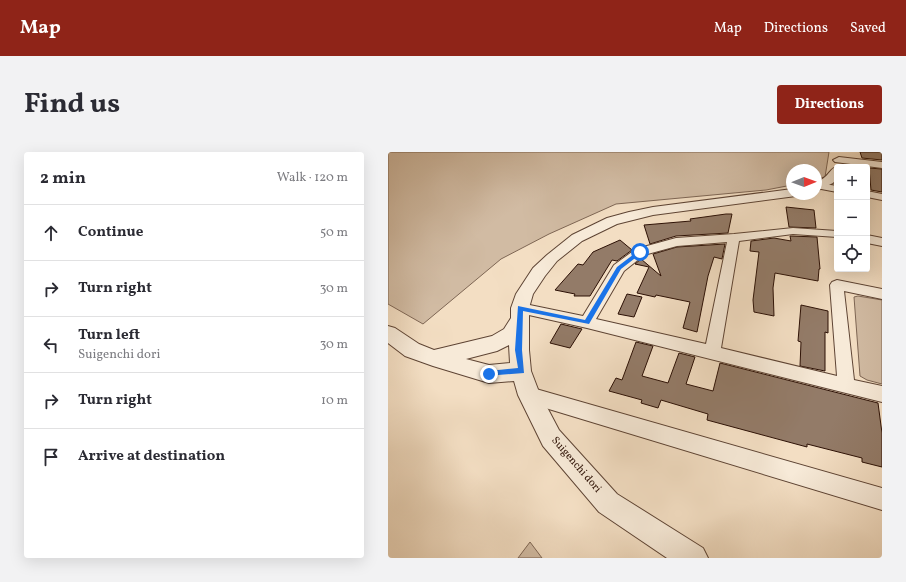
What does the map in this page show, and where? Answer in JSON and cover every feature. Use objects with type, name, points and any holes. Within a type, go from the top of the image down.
[{"type":"street","points":[[822,184],[829,180],[838,162],[882,165]]},
{"type":"street","points":[[822,188],[834,189]]},
{"type":"street","name":"Suigenchi dori","points":[[692,558],[608,503],[551,438],[529,395],[521,371],[519,350],[519,315],[525,294],[539,272],[552,258],[577,238],[612,221],[653,211],[786,194]]},
{"type":"street","points":[[870,194],[882,196]]},
{"type":"street","points":[[587,322],[619,268],[640,252],[676,242],[734,238],[793,231],[834,234]]},
{"type":"street","points":[[712,352],[734,238]]},
{"type":"street","points":[[870,240],[882,242]]},
{"type":"street","points":[[846,385],[837,285],[882,294]]},
{"type":"street","points":[[433,358],[497,343],[511,334],[519,315],[587,322],[882,394]]},
{"type":"street","points":[[388,333],[412,350],[433,358],[489,374],[521,371]]},
{"type":"street","points":[[529,395],[882,499]]},
{"type":"shaded area","points":[[388,152],[829,152],[825,177],[822,178],[822,164],[786,164],[786,186],[766,190],[616,204],[549,234],[501,259],[423,324],[388,304]]},
{"type":"shaded area","points":[[858,296],[882,300],[882,384],[867,380],[860,376],[854,297]]},
{"type":"shaded area","points":[[530,542],[542,558],[518,558]]},
{"type":"building","points":[[860,152],[882,152],[882,160],[862,158]]},
{"type":"building","points":[[870,168],[882,169],[882,192],[871,190]]},
{"type":"building","points":[[786,207],[814,210],[816,228],[789,227]]},
{"type":"building","points":[[732,214],[728,233],[676,236],[650,244],[644,225],[691,221],[690,219]]},
{"type":"building","points":[[790,236],[817,237],[820,269],[818,281],[775,273],[773,288],[774,316],[754,312],[753,300],[759,252],[750,251],[751,241],[774,238],[791,241]]},
{"type":"building","points":[[620,240],[632,250],[617,261],[612,260],[590,296],[574,296],[575,294],[555,290],[578,264],[583,265],[593,252]]},
{"type":"building","points":[[725,244],[722,259],[714,257],[708,276],[697,332],[683,328],[690,302],[656,295],[655,297],[637,293],[649,267],[635,264],[641,259],[661,276],[653,254],[677,247]]},
{"type":"building","points":[[627,294],[642,297],[634,317],[618,314]]},
{"type":"building","points":[[801,305],[828,311],[828,333],[825,332],[825,371],[800,366],[801,342],[798,341]]},
{"type":"building","points":[[561,324],[582,329],[570,348],[550,343]]},
{"type":"building","points":[[636,342],[653,346],[642,376],[668,383],[679,353],[695,357],[686,384],[713,391],[720,363],[878,403],[882,433],[882,467],[862,462],[862,458],[807,444],[807,447],[707,420],[708,414],[661,400],[658,408],[641,403],[642,400],[609,391],[616,378],[622,380]]},
{"type":"route","points":[[489,374],[521,371],[518,322],[520,308],[587,322],[619,268],[640,252]]}]
